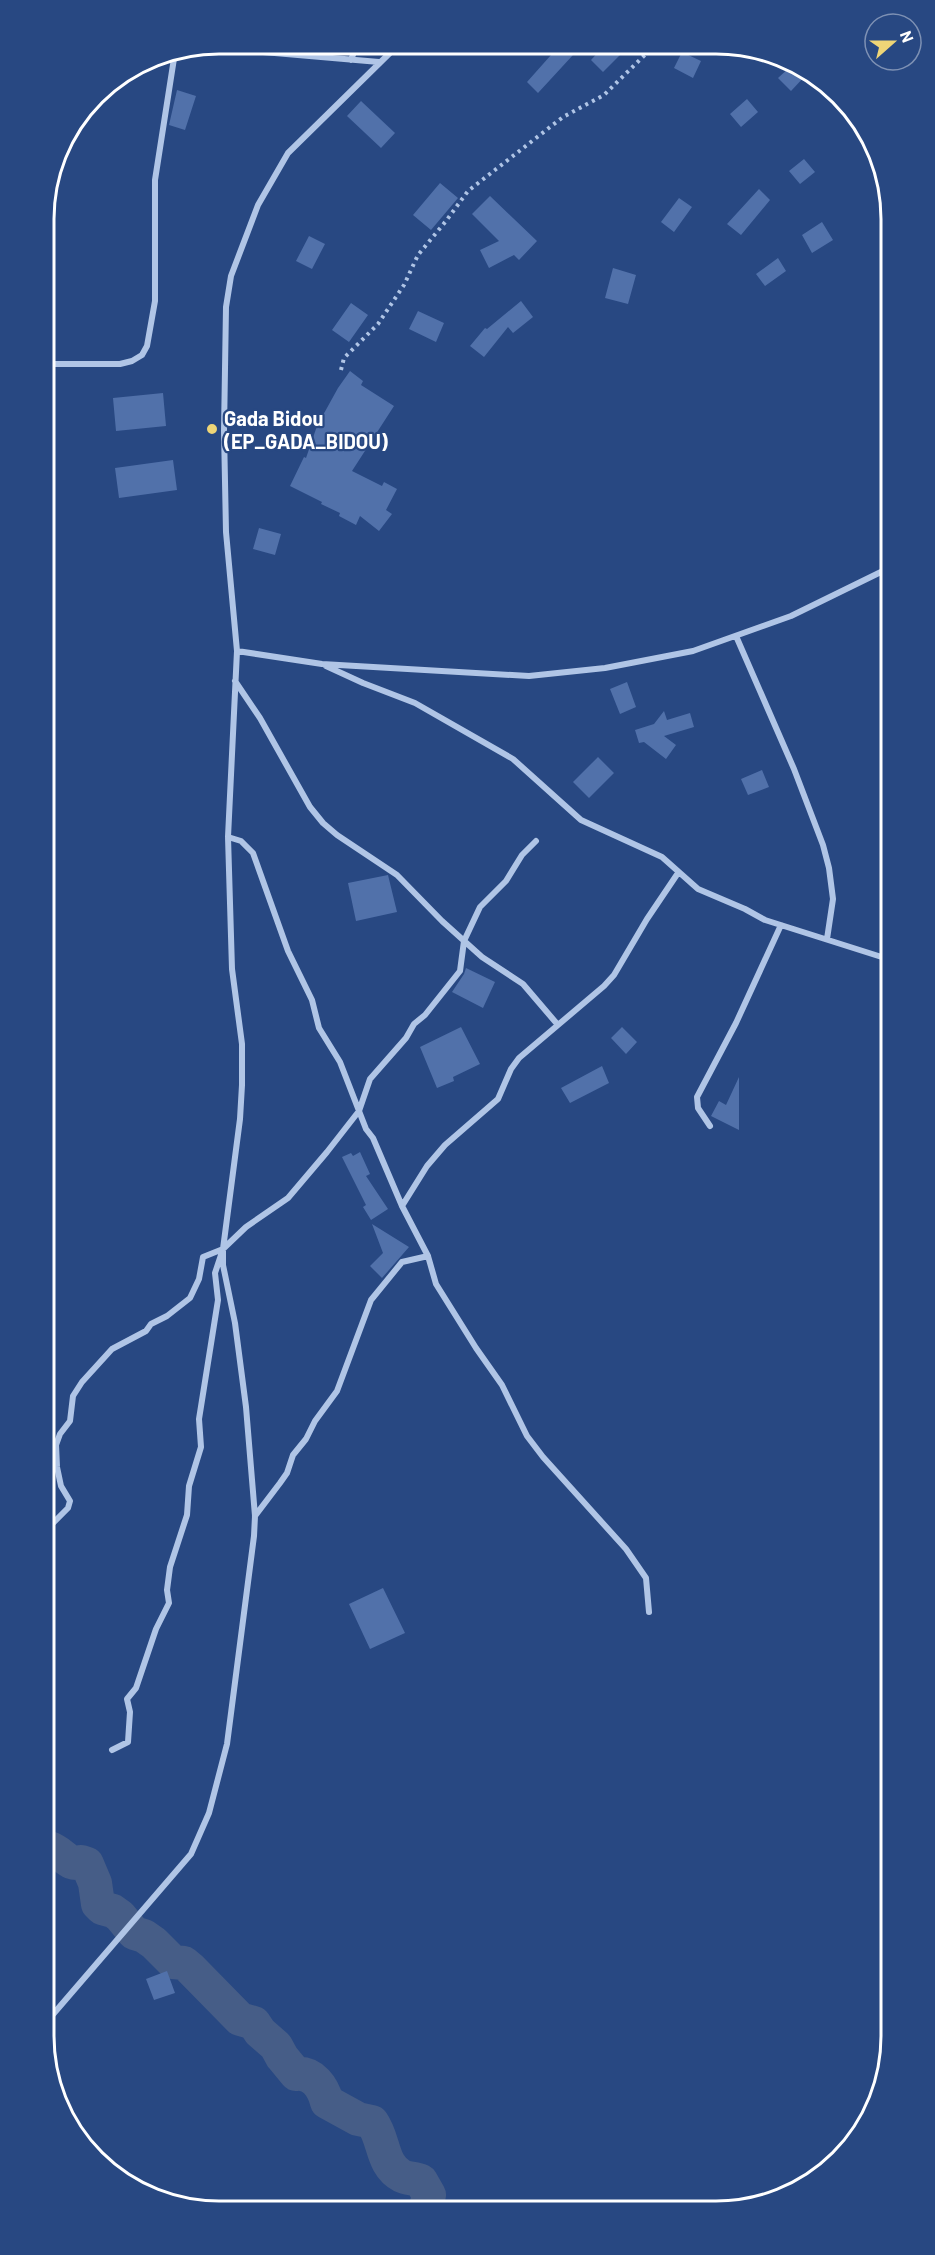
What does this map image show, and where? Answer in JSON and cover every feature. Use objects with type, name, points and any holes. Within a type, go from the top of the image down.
[{"type":"street","points":[[283,54],[379,62]]},
{"type":"street","points":[[351,60],[353,54]]},
{"type":"street","points":[[54,2013],[191,1854],[209,1813],[227,1744],[255,1516],[246,1407],[235,1323],[223,1265],[242,1085],[242,1044],[232,969],[228,837],[237,651],[226,532],[224,431],[226,307],[231,276],[258,205],[288,153],[388,54]]},
{"type":"street","points":[[54,364],[120,364],[132,361],[141,355],[147,346],[156,292],[155,180],[174,61]]},
{"type":"street","points":[[237,651],[322,664],[529,676],[616,666],[693,651],[736,636],[791,616],[881,573]]},
{"type":"street","points":[[736,636],[794,769],[823,844],[833,899],[827,939]]},
{"type":"street","points":[[322,664],[415,703],[513,759],[581,820],[662,857],[698,889],[765,920],[881,957]]},
{"type":"street","points":[[235,680],[260,718],[310,807],[323,824],[337,836],[397,875],[442,921],[482,957],[523,984],[558,1025]]},
{"type":"street","points":[[228,837],[248,845],[253,853],[288,951],[312,1000],[319,1028],[340,1062],[359,1111],[402,1206],[428,1256],[436,1284],[502,1385],[527,1436],[543,1457],[626,1549],[646,1578],[650,1612]]},
{"type":"street","points":[[54,1522],[68,1508],[70,1501],[61,1486],[56,1445],[60,1434],[70,1421],[73,1396],[82,1382],[112,1349],[146,1331],[151,1324],[167,1316],[190,1298],[199,1279],[203,1257],[223,1249],[246,1227],[288,1198],[359,1111],[370,1079],[460,971],[464,941],[480,907],[506,881],[522,855],[536,841]]},
{"type":"street","points":[[402,1206],[426,1166],[445,1145],[498,1099],[511,1069],[519,1058],[614,975],[678,873]]},
{"type":"street","points":[[710,1126],[698,1108],[698,1097],[736,1023],[781,925]]},
{"type":"street","points":[[112,1750],[128,1742],[130,1712],[127,1699],[136,1688],[156,1629],[169,1603],[167,1590],[170,1567],[188,1515],[189,1486],[201,1447],[199,1419],[218,1300],[215,1273],[223,1249]]},
{"type":"street","points":[[255,1516],[287,1473],[293,1455],[337,1391],[371,1300],[402,1262],[428,1256]]},
{"type":"path","points":[[341,370],[344,358],[378,324],[404,285],[418,255],[468,191],[563,117],[604,95],[646,54]]},
{"type":"building","points":[[552,54],[573,55],[538,93],[527,82]]},
{"type":"building","points":[[597,54],[621,54],[603,72],[591,60]]},
{"type":"building","points":[[681,54],[701,61],[693,78],[674,68]]},
{"type":"building","points":[[787,70],[802,79],[791,91],[778,78]]},
{"type":"building","points":[[177,90],[196,96],[185,130],[169,125]]},
{"type":"building","points":[[747,99],[758,112],[741,127],[730,114]]},
{"type":"building","points":[[361,101],[395,133],[381,148],[347,116]]},
{"type":"building","points":[[804,159],[815,172],[800,184],[789,171]]},
{"type":"building","points":[[440,183],[458,198],[431,230],[413,215]]},
{"type":"building","points":[[759,189],[770,200],[741,235],[727,224]]},
{"type":"building","points":[[490,196],[537,241],[519,260],[514,255],[489,268],[480,250],[499,241],[472,214]]},
{"type":"building","points":[[679,198],[692,207],[674,232],[661,222]]},
{"type":"building","points":[[822,222],[833,240],[812,253],[802,235]]},
{"type":"building","points":[[309,236],[325,244],[312,269],[296,261]]},
{"type":"building","points":[[778,258],[786,271],[765,286],[756,274]]},
{"type":"building","points":[[613,268],[636,275],[628,304],[605,298]]},
{"type":"building","points":[[521,301],[533,317],[513,333],[508,327],[484,357],[470,346],[485,328],[487,329]]},
{"type":"building","points":[[351,303],[368,315],[349,342],[332,330]]},
{"type":"building","points":[[418,311],[444,323],[436,342],[409,329]]},
{"type":"building","points":[[350,371],[363,381],[361,385],[394,406],[352,471],[382,486],[384,482],[397,489],[386,510],[392,514],[379,531],[360,516],[356,525],[339,516],[340,513],[321,504],[322,502],[290,486],[304,457],[306,458],[317,426]]},
{"type":"building","points":[[163,393],[166,426],[116,431],[113,398]]},
{"type":"building","points":[[173,460],[177,490],[119,498],[115,468]]},
{"type":"building","points":[[259,528],[281,534],[275,555],[253,549]]},
{"type":"building","points":[[627,682],[636,707],[620,714],[610,689]]},
{"type":"building","points":[[664,711],[667,720],[690,713],[694,727],[664,736],[676,745],[666,759],[644,742],[639,743],[635,730],[654,724]]},
{"type":"building","points":[[598,757],[614,773],[589,798],[573,782]]},
{"type":"building","points":[[762,770],[769,787],[748,795],[741,779]]},
{"type":"building","points":[[388,875],[397,912],[356,921],[348,883]]},
{"type":"building","points":[[466,968],[495,982],[483,1008],[452,992]]},
{"type":"building","points":[[461,1027],[480,1064],[453,1077],[454,1081],[437,1088],[420,1047]]},
{"type":"building","points":[[622,1027],[637,1042],[626,1054],[611,1038]]},
{"type":"building","points":[[602,1066],[609,1083],[570,1103],[561,1088]]},
{"type":"building","points":[[739,1077],[739,1130],[711,1116],[719,1101],[726,1105]]},
{"type":"building","points":[[360,1152],[370,1174],[366,1176],[388,1209],[371,1220],[363,1207],[366,1205],[342,1157],[351,1153],[353,1156]]},
{"type":"building","points":[[372,1224],[409,1247],[382,1278],[370,1266],[383,1253]]},
{"type":"building","points":[[383,1588],[405,1633],[370,1649],[349,1604]]},
{"type":"building","points":[[167,1971],[175,1993],[154,2000],[146,1979]]},
{"type":"waterway","points":[[54,1850],[73,1863],[87,1864],[95,1883],[98,1904],[102,1908],[120,1916],[134,1933],[154,1943],[173,1962],[184,1963],[240,2019],[254,2023],[260,2032],[276,2046],[296,2074],[307,2075],[316,2082],[327,2102],[358,2119],[372,2122],[390,2165],[402,2176],[421,2181],[429,2195],[428,2201]]},
{"type":"place","name":"Gada Bidou (EP_GADA_BIDOU)","points":[[212,429]]}]
